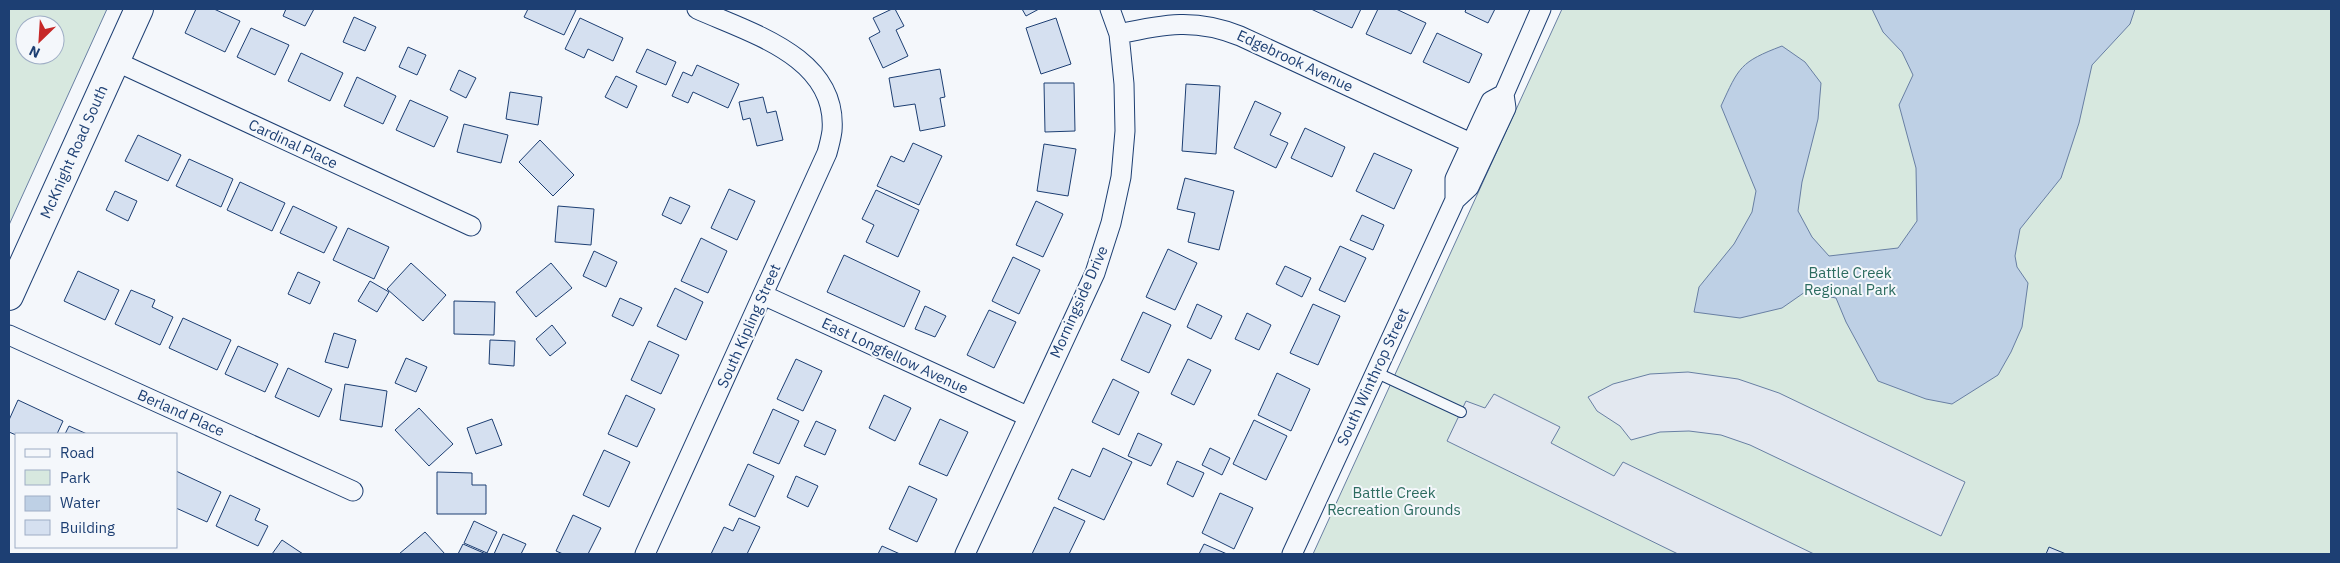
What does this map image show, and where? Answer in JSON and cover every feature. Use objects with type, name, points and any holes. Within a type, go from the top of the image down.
[{"type":"main road","name":"McKnight Road South","points":[[9,296],[139,9]]},
{"type":"street","name":"South Kipling Street","points":[[645,554],[827,153],[832,130],[830,107],[825,93],[813,73],[789,51],[698,9]]},
{"type":"street","points":[[1110,9],[1119,34]]},
{"type":"street","name":"South Winthrop Street","points":[[1292,554],[1455,200],[1469,186],[1479,146],[1506,108],[1504,94],[1541,9]]},
{"type":"street","name":"Edgebrook Avenue","points":[[1119,34],[1168,24],[1189,23],[1217,28],[1240,36],[1479,146]]},
{"type":"street","name":"Morningside Drive","points":[[965,554],[1027,416],[1095,273],[1111,223],[1121,177],[1125,131],[1124,84],[1119,34]]},
{"type":"street","name":"Cardinal Place","points":[[115,62],[471,226]]},
{"type":"street","name":"East Longfellow Avenue","points":[[763,295],[1027,416]]},
{"type":"street","name":"Berland Place","points":[[9,335],[353,491]]},
{"type":"lane","points":[[1375,372],[1461,412]]},
{"type":"green space","points":[[9,9],[107,9],[9,225]]},
{"type":"green space","name":"Battle Creek Regional Park","points":[[1562,9],[2331,9],[2331,554],[1313,554]]},
{"type":"shaded area","points":[[1688,372],[1738,379],[1779,393],[1965,482],[1941,536],[1750,445],[1721,435],[1689,431],[1660,432],[1631,440],[1620,426],[1597,411],[1588,397],[1613,384],[1650,374]]},
{"type":"shaded area","points":[[1494,394],[1560,427],[1551,443],[1614,476],[1623,462],[1814,554],[1678,554],[1447,441],[1466,401],[1485,408]]},
{"type":"water","points":[[1872,9],[2135,9],[2130,24],[2092,65],[2079,123],[2061,178],[2020,229],[2015,256],[2017,267],[2028,283],[2022,327],[2011,352],[1998,375],[1952,404],[1926,399],[1878,381],[1846,322],[1836,298],[1805,292],[1782,308],[1740,318],[1694,312],[1699,287],[1734,244],[1752,212],[1756,191],[1721,106],[1732,82],[1743,67],[1757,57],[1782,46],[1805,62],[1821,83],[1818,119],[1802,182],[1798,211],[1812,237],[1829,256],[1898,248],[1917,221],[1916,168],[1899,105],[1913,75],[1902,52],[1883,32]]},
{"type":"building","points":[[196,9],[214,9],[240,21],[225,52],[185,33]]},
{"type":"building","points":[[286,9],[314,9],[305,26],[283,16]]},
{"type":"building","points":[[528,9],[576,10],[564,35],[524,17]]},
{"type":"building","points":[[895,9],[904,26],[896,30],[908,56],[883,68],[869,38],[880,32],[873,18]]},
{"type":"building","points":[[1022,9],[1039,9],[1026,16]]},
{"type":"building","points":[[1311,9],[1361,9],[1352,28]]},
{"type":"building","points":[[1378,9],[1396,9],[1426,23],[1411,54],[1366,34]]},
{"type":"building","points":[[1466,9],[1495,9],[1488,23],[1465,12]]},
{"type":"building","points":[[354,17],[376,27],[365,51],[343,42]]},
{"type":"building","points":[[580,18],[623,38],[613,61],[588,49],[584,58],[565,49]]},
{"type":"building","points":[[1056,18],[1071,64],[1041,74],[1026,28]]},
{"type":"building","points":[[251,28],[289,45],[275,75],[237,57]]},
{"type":"building","points":[[1437,33],[1482,54],[1469,83],[1423,62]]},
{"type":"building","points":[[408,47],[426,55],[417,75],[399,67]]},
{"type":"building","points":[[647,49],[676,62],[666,85],[636,72]]},
{"type":"building","points":[[301,53],[343,73],[330,101],[288,81]]},
{"type":"building","points":[[697,65],[739,84],[728,108],[693,92],[688,103],[672,96],[683,72],[692,76]]},
{"type":"building","points":[[940,69],[945,97],[940,98],[945,126],[920,131],[915,104],[894,107],[889,78]]},
{"type":"building","points":[[459,70],[476,78],[466,98],[450,90]]},
{"type":"building","points":[[616,76],[637,86],[627,108],[605,97]]},
{"type":"building","points":[[357,77],[396,96],[383,124],[344,106]]},
{"type":"building","points":[[1044,83],[1074,83],[1075,131],[1045,132]]},
{"type":"building","points":[[1186,84],[1220,86],[1216,154],[1182,151]]},
{"type":"building","points":[[510,92],[542,97],[538,125],[506,119]]},
{"type":"building","points":[[763,97],[767,113],[776,111],[783,140],[757,146],[750,118],[743,120],[739,102]]},
{"type":"building","points":[[410,100],[448,117],[434,147],[396,130]]},
{"type":"building","points":[[1255,101],[1281,113],[1270,135],[1288,143],[1276,168],[1234,148]]},
{"type":"building","points":[[464,124],[508,135],[501,163],[457,152]]},
{"type":"building","points":[[1305,128],[1345,147],[1332,177],[1291,158]]},
{"type":"building","points":[[138,135],[181,155],[168,181],[125,161]]},
{"type":"building","points":[[540,140],[574,175],[553,196],[519,162]]},
{"type":"building","points":[[913,143],[942,156],[919,205],[877,186],[891,156],[904,162]]},
{"type":"building","points":[[1044,144],[1076,149],[1068,196],[1037,191]]},
{"type":"building","points":[[1374,153],[1412,170],[1394,209],[1356,191]]},
{"type":"building","points":[[189,159],[233,179],[221,207],[176,186]]},
{"type":"building","points":[[1185,178],[1234,191],[1219,250],[1188,242],[1195,213],[1177,209]]},
{"type":"building","points":[[240,182],[285,203],[272,231],[227,210]]},
{"type":"building","points":[[729,189],[755,201],[737,240],[711,228]]},
{"type":"building","points":[[876,190],[919,210],[898,257],[866,242],[874,225],[862,219]]},
{"type":"building","points":[[115,191],[137,201],[128,221],[106,210]]},
{"type":"building","points":[[670,197],[690,206],[681,224],[662,215]]},
{"type":"building","points":[[1036,201],[1063,214],[1043,257],[1016,245]]},
{"type":"building","points":[[293,206],[337,227],[324,253],[280,233]]},
{"type":"building","points":[[558,206],[594,209],[591,245],[555,242]]},
{"type":"building","points":[[1362,215],[1384,225],[1373,250],[1350,240]]},
{"type":"building","points":[[348,228],[389,247],[374,279],[333,260]]},
{"type":"building","points":[[701,238],[727,251],[708,293],[681,281]]},
{"type":"building","points":[[1340,246],[1366,258],[1345,302],[1319,290]]},
{"type":"building","points":[[1168,249],[1197,263],[1175,310],[1146,297]]},
{"type":"building","points":[[594,251],[617,262],[606,287],[583,276]]},
{"type":"building","points":[[844,255],[920,291],[904,327],[827,292]]},
{"type":"building","points":[[1013,257],[1040,270],[1019,314],[992,301]]},
{"type":"building","points":[[411,263],[446,295],[423,321],[387,289]]},
{"type":"building","points":[[551,263],[572,288],[536,317],[516,292]]},
{"type":"building","points":[[1285,266],[1311,278],[1302,297],[1276,284]]},
{"type":"building","points":[[78,271],[119,290],[105,320],[64,301]]},
{"type":"building","points":[[298,272],[320,282],[310,304],[288,294]]},
{"type":"building","points":[[370,281],[389,292],[377,312],[358,301]]},
{"type":"building","points":[[675,288],[703,302],[686,340],[657,326]]},
{"type":"building","points":[[131,290],[155,300],[152,307],[173,317],[160,345],[115,324]]},
{"type":"building","points":[[620,298],[642,308],[633,326],[612,316]]},
{"type":"building","points":[[454,301],[495,302],[494,335],[454,334]]},
{"type":"building","points":[[1197,304],[1222,316],[1211,339],[1187,327]]},
{"type":"building","points":[[1313,304],[1340,316],[1318,365],[1290,353]]},
{"type":"building","points":[[925,306],[946,316],[935,337],[915,329]]},
{"type":"building","points":[[989,310],[1016,322],[994,368],[967,355]]},
{"type":"building","points":[[1143,312],[1171,325],[1149,373],[1121,360]]},
{"type":"building","points":[[1247,313],[1271,325],[1259,350],[1235,339]]},
{"type":"building","points":[[183,318],[231,340],[217,370],[169,348]]},
{"type":"building","points":[[552,325],[566,343],[550,356],[536,339]]},
{"type":"building","points":[[334,333],[356,340],[348,368],[325,362]]},
{"type":"building","points":[[490,340],[515,341],[514,366],[489,364]]},
{"type":"building","points":[[649,341],[679,355],[661,394],[631,380]]},
{"type":"building","points":[[238,346],[278,364],[265,392],[225,374]]},
{"type":"building","points":[[406,358],[427,367],[416,392],[395,383]]},
{"type":"building","points":[[796,359],[822,371],[803,411],[777,399]]},
{"type":"building","points":[[1188,359],[1211,370],[1194,405],[1171,394]]},
{"type":"building","points":[[288,368],[332,389],[319,417],[275,397]]},
{"type":"building","points":[[1277,373],[1310,389],[1291,431],[1258,415]]},
{"type":"building","points":[[1113,379],[1139,392],[1119,435],[1092,422]]},
{"type":"building","points":[[345,384],[387,391],[382,427],[340,420]]},
{"type":"building","points":[[626,395],[655,409],[637,447],[608,434]]},
{"type":"building","points":[[884,395],[911,408],[895,441],[869,428]]},
{"type":"building","points":[[18,400],[63,421],[57,433],[15,433],[15,435],[9,432],[9,420]]},
{"type":"building","points":[[419,408],[453,444],[429,466],[395,430]]},
{"type":"building","points":[[773,409],[799,421],[779,464],[753,453]]},
{"type":"building","points":[[492,419],[502,445],[476,454],[467,428]]},
{"type":"building","points":[[940,419],[968,432],[947,476],[919,464]]},
{"type":"building","points":[[1254,420],[1287,436],[1266,480],[1233,464]]},
{"type":"building","points":[[816,421],[836,430],[825,455],[804,446]]},
{"type":"building","points":[[69,426],[85,433],[66,433]]},
{"type":"building","points":[[1138,433],[1162,444],[1151,466],[1128,456]]},
{"type":"building","points":[[1103,448],[1132,462],[1104,520],[1058,499],[1072,469],[1090,477]]},
{"type":"building","points":[[1210,448],[1230,458],[1222,475],[1202,465]]},
{"type":"building","points":[[604,450],[630,462],[609,507],[583,495]]},
{"type":"building","points":[[1177,461],[1204,473],[1193,497],[1167,484]]},
{"type":"building","points":[[748,464],[774,476],[755,517],[729,505]]},
{"type":"building","points":[[178,472],[221,492],[207,522],[178,509]]},
{"type":"building","points":[[437,472],[472,473],[472,485],[486,485],[486,514],[437,514]]},
{"type":"building","points":[[796,476],[818,486],[808,507],[787,497]]},
{"type":"building","points":[[909,486],[937,499],[917,542],[889,529]]},
{"type":"building","points":[[1220,493],[1253,508],[1234,549],[1202,533]]},
{"type":"building","points":[[230,495],[260,509],[255,520],[268,526],[258,546],[216,526]]},
{"type":"building","points":[[1054,507],[1085,521],[1069,554],[1032,554]]},
{"type":"building","points":[[573,515],[601,528],[588,554],[563,554],[556,551]]},
{"type":"building","points":[[739,518],[760,527],[747,554],[711,554],[724,527],[733,531]]},
{"type":"building","points":[[474,521],[497,532],[487,553],[464,543]]},
{"type":"building","points":[[425,532],[445,554],[399,554]]},
{"type":"building","points":[[503,534],[526,544],[521,554],[494,554]]},
{"type":"building","points":[[282,540],[303,554],[272,554]]},
{"type":"building","points":[[463,544],[486,554],[458,554]]},
{"type":"building","points":[[1204,544],[1227,554],[1199,554]]},
{"type":"building","points":[[882,546],[900,554],[878,554]]},
{"type":"building","points":[[2049,547],[2066,554],[2046,554]]},
{"type":"park label","name":"Battle Creek Recreation Grounds","points":[[1394,502]]}]
